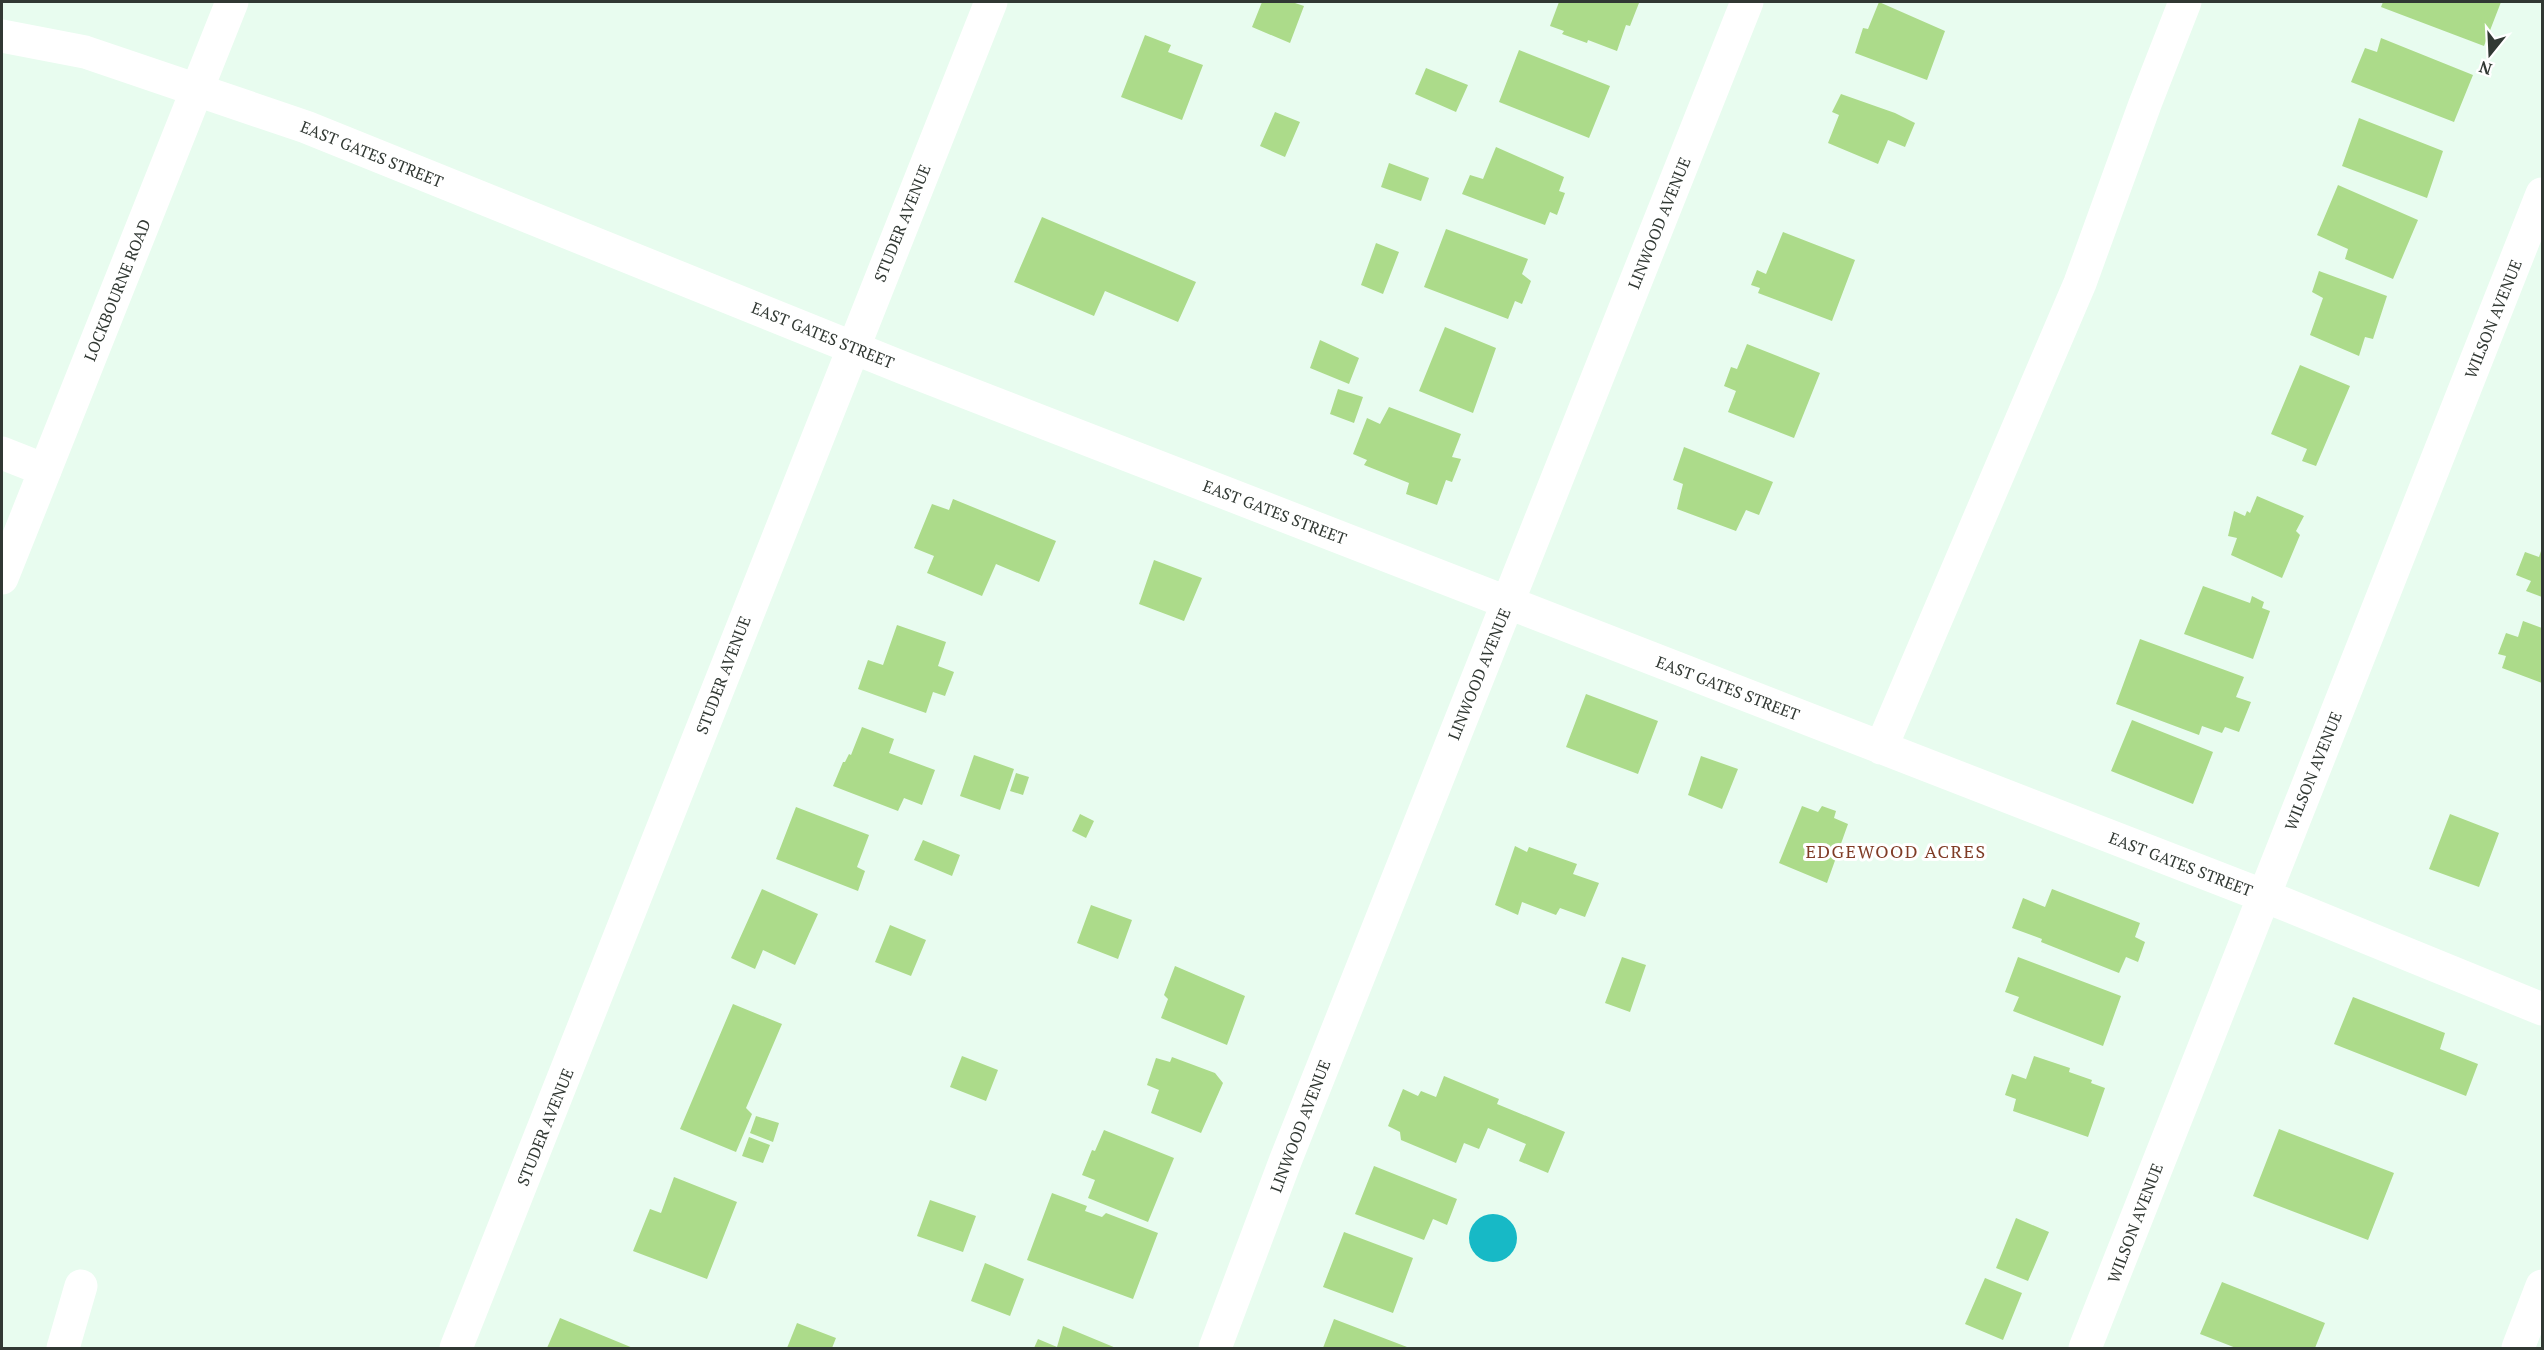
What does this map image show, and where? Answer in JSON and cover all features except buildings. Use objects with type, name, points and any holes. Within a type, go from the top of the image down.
[{"type":"street","name":"LOCKBOURNE ROAD","points":[[2,578],[232,2]]},
{"type":"street","name":"STUDER AVENUE","points":[[456,1348],[991,2]]},
{"type":"street","name":"LINWOOD AVENUE","points":[[1215,1348],[1286,1159],[1747,2]]},
{"type":"street","points":[[1881,748],[2080,283],[2185,2]]},
{"type":"street","name":"EAST GATES STREET","points":[[2,36],[85,52],[306,127],[917,373],[2263,895],[2542,1009]]},
{"type":"street","name":"WILSON AVENUE","points":[[2085,1348],[2542,194]]},
{"type":"street","points":[[2,453],[45,470]]},
{"type":"street","points":[[63,1348],[81,1286]]},
{"type":"street","points":[[2518,1348],[2542,1286]]},
{"type":"water","points":[[1488,1214],[1498,1214],[1513,1224],[1517,1238],[1513,1252],[1507,1258],[1498,1262],[1488,1262],[1473,1252],[1469,1243],[1469,1233],[1479,1218]]},
{"type":"district","name":"EDGEWOOD ACRES","points":[[1896,852]]}]
